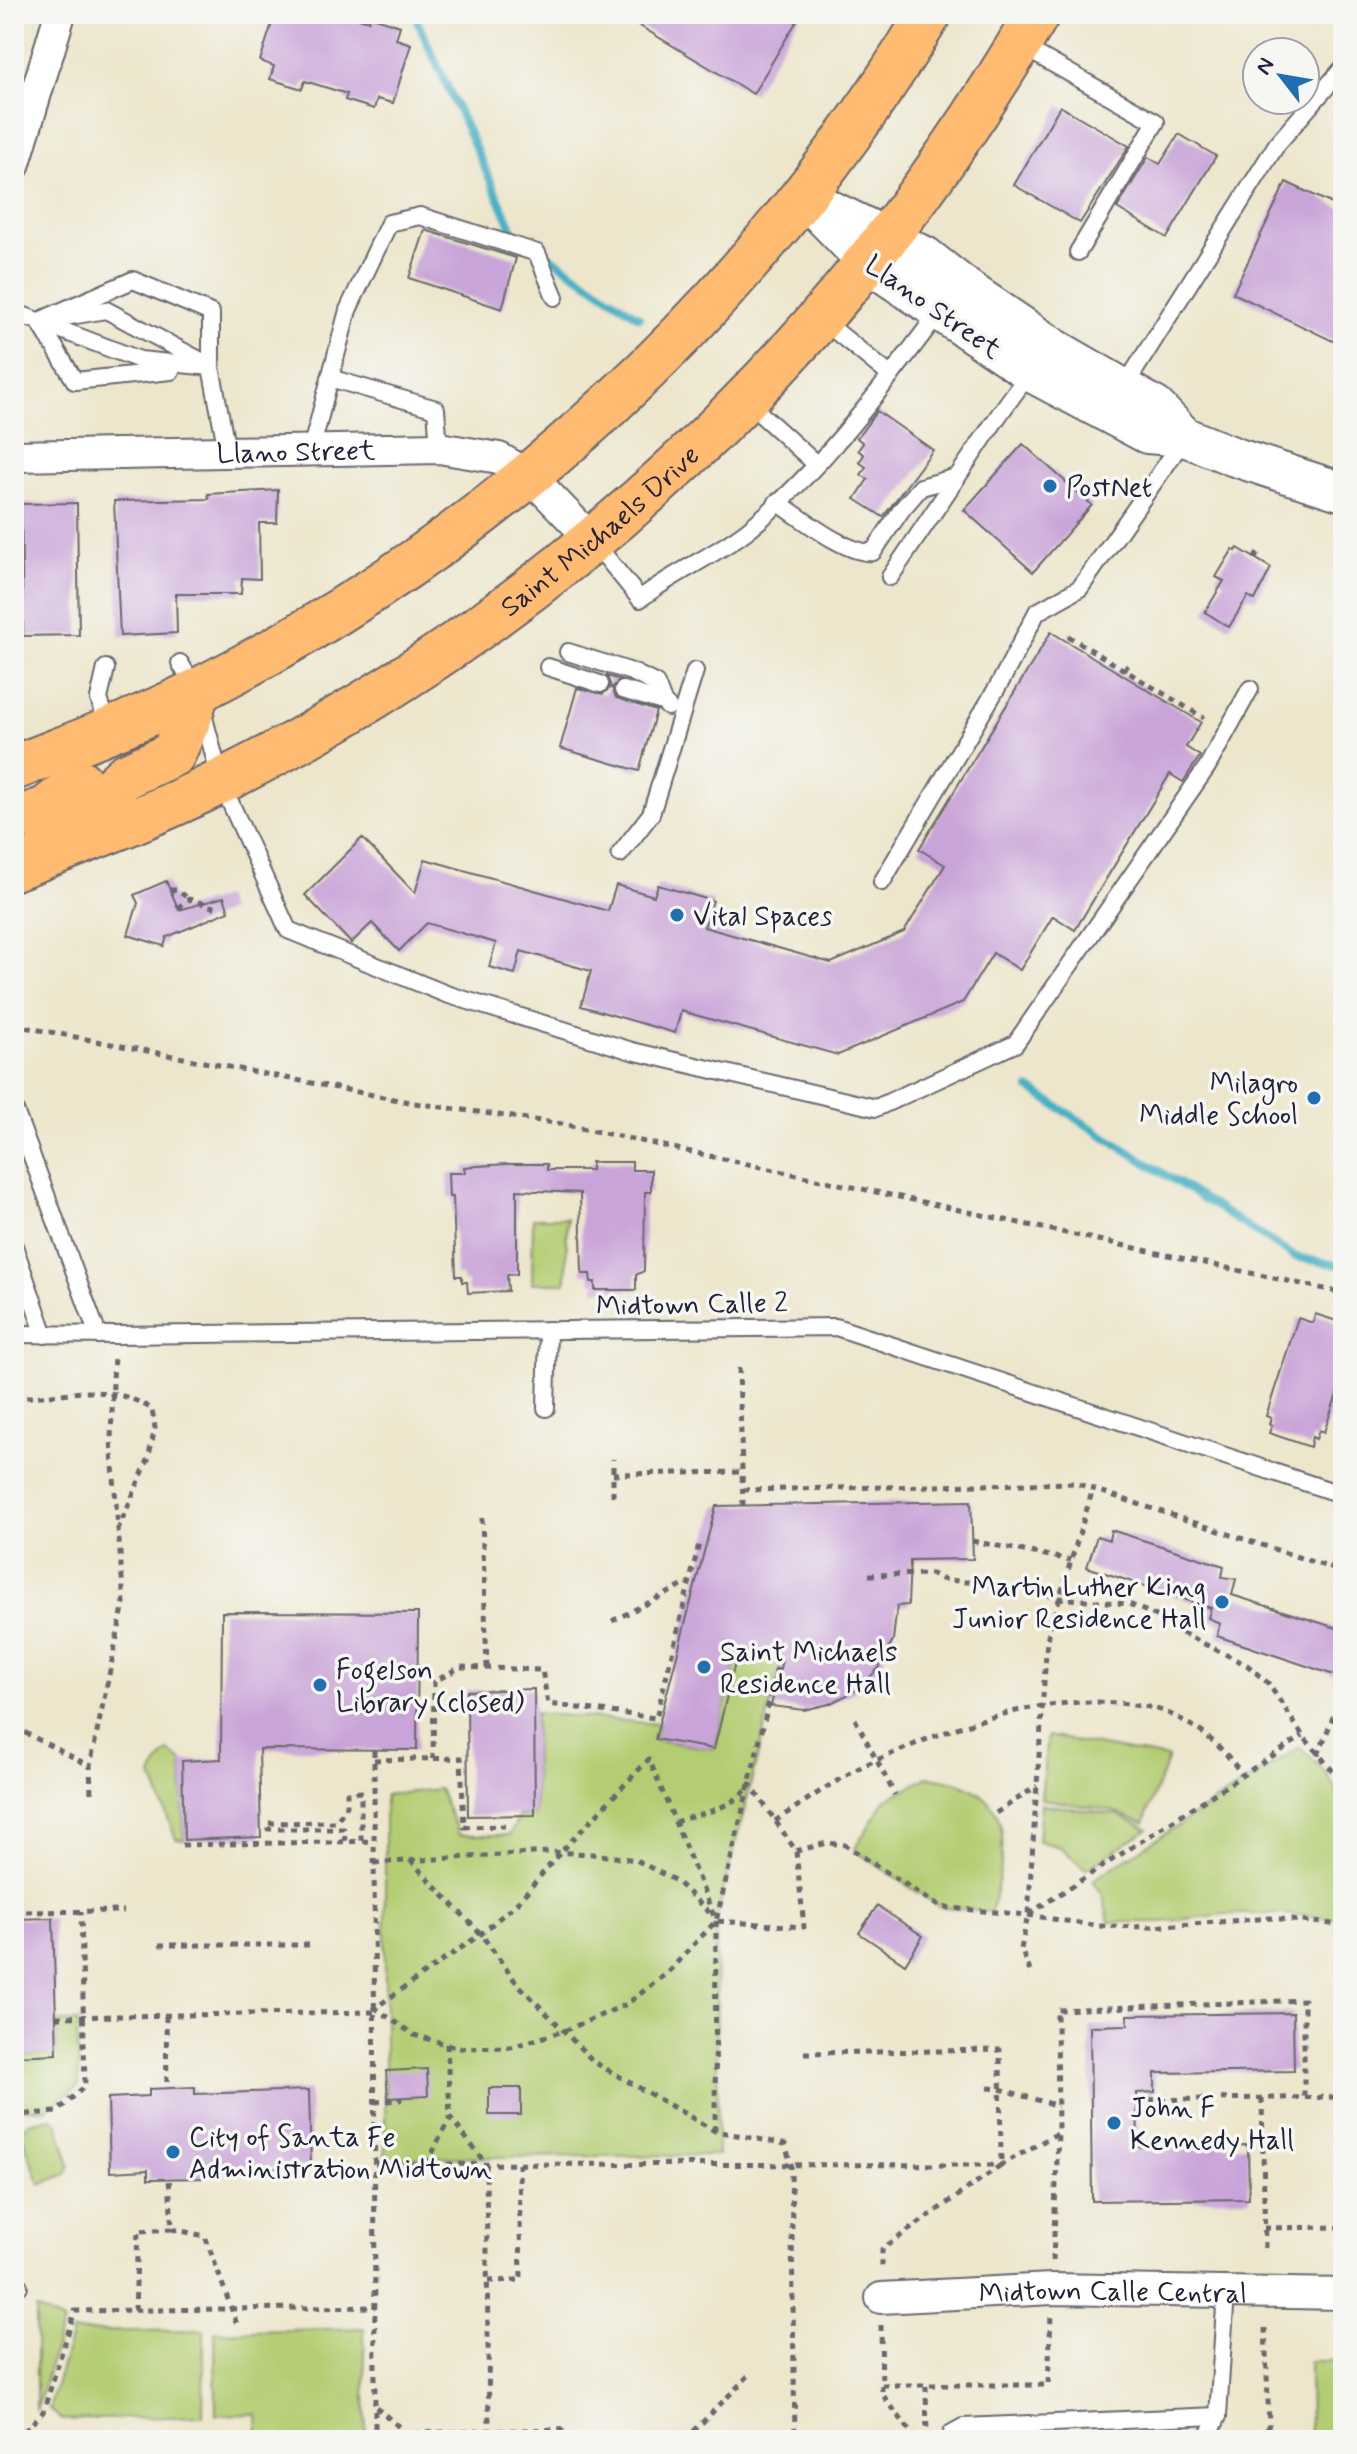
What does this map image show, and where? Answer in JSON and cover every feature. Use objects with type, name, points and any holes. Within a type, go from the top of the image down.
[{"type":"main road","points":[[14,768],[110,730],[180,688],[301,635],[385,583],[529,475],[618,398],[693,322],[804,197],[872,102],[929,14]]},
{"type":"main road","name":"Saint Michaels Drive","points":[[14,868],[221,782],[331,723],[420,670],[593,541],[745,400],[820,318],[877,250],[938,168],[1028,29]]},
{"type":"main road","points":[[14,820],[46,809],[62,797],[180,688]]},
{"type":"main road","points":[[14,868],[92,807],[125,776],[173,754],[186,726],[180,688]]},
{"type":"street","points":[[14,166],[60,14]]},
{"type":"street","name":"Llano Street","points":[[804,197],[877,250],[940,310],[1030,372],[1147,434],[1185,437],[1235,457],[1343,492]]},
{"type":"street","name":"Llano Street","points":[[877,250],[925,256],[967,289],[1054,348],[1156,407],[1185,437]]},
{"type":"street","name":"Llano Street","points":[[14,456],[439,448],[499,458],[529,475],[593,541]]},
{"type":"street","name":"Midtown Calle Central","points":[[881,2298],[1052,2289],[1343,2294]]},
{"type":"lane","points":[[1028,29],[1156,122],[1078,252]]},
{"type":"lane","points":[[1123,389],[1277,144],[1343,68]]},
{"type":"lane","points":[[311,450],[348,310],[389,223],[420,216],[537,253],[555,297]]},
{"type":"lane","points":[[39,321],[133,280],[211,313],[211,367],[227,451]]},
{"type":"lane","points":[[39,321],[106,310],[211,367]]},
{"type":"lane","points":[[593,541],[640,599],[748,530],[816,464],[891,376],[940,310]]},
{"type":"lane","points":[[14,312],[140,360],[211,367]]},
{"type":"lane","points":[[820,318],[891,376]]},
{"type":"lane","points":[[39,321],[75,381],[211,367]]},
{"type":"lane","points":[[890,577],[1030,372]]},
{"type":"lane","points":[[330,378],[436,409],[439,448]]},
{"type":"lane","points":[[745,400],[816,464]]},
{"type":"lane","points":[[882,882],[1001,681],[1037,612],[1080,588],[1185,437]]},
{"type":"lane","points":[[777,502],[863,554],[873,552],[921,487],[957,477]]},
{"type":"lane","points":[[568,652],[632,672],[656,684],[663,702],[680,719]]},
{"type":"lane","points":[[548,667],[600,684]]},
{"type":"lane","points":[[106,668],[99,699],[110,730]]},
{"type":"lane","points":[[620,854],[651,814],[695,671]]},
{"type":"lane","points":[[180,688],[288,930],[446,994],[632,1051],[876,1108],[1015,1044],[1207,767],[1250,689]]},
{"type":"lane","points":[[623,690],[663,702]]},
{"type":"lane","points":[[14,1108],[106,1335]]},
{"type":"lane","points":[[14,1246],[45,1335]]},
{"type":"lane","name":"Midtown Calle 2","points":[[14,1334],[836,1327],[1343,1495]]},
{"type":"lane","points":[[546,1408],[548,1330]]},
{"type":"lane","points":[[1207,2440],[1218,2416],[1226,2292]]},
{"type":"lane","points":[[952,2440],[952,2433],[963,2427],[1218,2416]]},
{"type":"path","points":[[1255,558],[1259,551]]},
{"type":"path","points":[[1068,636],[1204,718]]},
{"type":"path","points":[[1090,649],[1094,642]]},
{"type":"path","points":[[1124,670],[1129,663]]},
{"type":"path","points":[[1149,685],[1153,677]]},
{"type":"path","points":[[170,890],[177,890],[189,899],[216,908]]},
{"type":"path","points":[[181,909],[180,906],[189,899]]},
{"type":"path","points":[[14,1025],[414,1103],[562,1124],[1343,1293]]},
{"type":"path","points":[[91,1793],[90,1766],[124,1603],[106,1335]]},
{"type":"path","points":[[739,1368],[743,1505]]},
{"type":"path","points":[[14,1397],[112,1391],[152,1409],[155,1428],[148,1460],[118,1529]]},
{"type":"path","points":[[613,1459],[613,1496]]},
{"type":"path","points":[[613,1474],[742,1472]]},
{"type":"path","points":[[743,1490],[1075,1483],[1343,1572]]},
{"type":"path","points":[[1030,1971],[1021,1949],[1028,1915],[1047,1639],[1093,1489]]},
{"type":"path","points":[[482,1518],[487,1668]]},
{"type":"path","points":[[972,1541],[1071,1560]]},
{"type":"path","points":[[433,1759],[434,1682],[460,1667],[542,1670],[548,1704],[656,1718],[699,1544]]},
{"type":"path","points":[[869,1575],[932,1574],[941,1579],[1026,1589],[1059,1598],[1129,1604],[1159,1617],[1176,1630],[1247,1665],[1268,1683],[1303,1736],[1338,1777],[1343,1792]]},
{"type":"path","points":[[612,1621],[690,1582]]},
{"type":"path","points":[[715,2131],[716,1921],[777,1668]]},
{"type":"path","points":[[1318,1755],[1343,1692]]},
{"type":"path","points":[[775,1821],[877,1760],[957,1726],[1042,1706],[1105,1702],[1155,1708],[1209,1737],[1231,1758],[1242,1775]]},
{"type":"path","points":[[855,1719],[895,1795]]},
{"type":"path","points":[[14,1727],[90,1766]]},
{"type":"path","points":[[1028,1915],[1303,1736]]},
{"type":"path","points":[[374,1750],[375,2440]]},
{"type":"path","points":[[374,1760],[461,1758],[464,1827],[505,1826]]},
{"type":"path","points":[[374,2010],[481,1934],[518,1902],[649,1759],[716,1921]]},
{"type":"path","points":[[374,1863],[484,1854],[560,1853],[636,1860],[676,1881],[703,1904],[716,1921],[804,1927],[796,1851],[750,1784]]},
{"type":"path","points":[[675,1822],[726,1805],[742,1796],[750,1784]]},
{"type":"path","points":[[996,1813],[1037,1786]]},
{"type":"path","points":[[345,1841],[344,1829],[268,1829],[267,1823],[336,1822],[347,1806],[347,1793],[361,1792],[361,1841]]},
{"type":"path","points":[[182,1845],[374,1841]]},
{"type":"path","points":[[796,1851],[827,1843],[845,1845],[940,1907],[1028,1915],[1098,1926],[1152,1927],[1270,1918],[1343,1925]]},
{"type":"path","points":[[410,1860],[481,1934],[515,1981],[594,2062],[715,2131],[785,2144],[791,2164],[795,2440]]},
{"type":"path","points":[[14,2115],[57,2112],[85,2086],[81,1911]]},
{"type":"path","points":[[14,1912],[124,1911]]},
{"type":"path","points":[[56,2017],[374,2010],[414,2035],[460,2048],[511,2047],[564,2031],[627,2004],[668,1972],[716,1921]]},
{"type":"path","points":[[159,1945],[312,1945]]},
{"type":"path","points":[[916,2439],[882,2394],[882,2249],[1001,2165],[1058,2133],[1057,2010],[1304,2000],[1304,2098]]},
{"type":"path","points":[[166,2016],[167,2088]]},
{"type":"path","points":[[427,2164],[450,2117],[447,2044]]},
{"type":"path","points":[[804,2053],[1000,2050],[1001,2165]]},
{"type":"path","points":[[988,2088],[1058,2106]]},
{"type":"path","points":[[375,2102],[387,2103],[400,2100],[400,2097]]},
{"type":"path","points":[[1137,2100],[1343,2097]]},
{"type":"path","points":[[1262,2098],[1265,2249]]},
{"type":"path","points":[[450,2117],[486,2164],[488,2281],[485,2431],[482,2440]]},
{"type":"path","points":[[375,2164],[1001,2165]]},
{"type":"path","points":[[488,2281],[521,2280],[519,2164]]},
{"type":"path","points":[[169,2178],[172,2229]]},
{"type":"path","points":[[1264,2228],[1343,2227]]},
{"type":"path","points":[[135,2311],[138,2231],[172,2229],[205,2236],[238,2327]]},
{"type":"path","points":[[16,2440],[43,2412],[75,2311],[375,2307]]},
{"type":"path","points":[[1262,2440],[1269,2424],[1265,2328]]},
{"type":"path","points":[[685,2440],[750,2374]]},
{"type":"path","points":[[882,2385],[926,2386],[927,2440]]},
{"type":"path","points":[[375,2407],[406,2433],[561,2429],[571,2440]]},
{"type":"path","points":[[851,2440],[916,2439]]},
{"type":"green space","points":[[533,1218],[567,1218],[566,1283],[532,1283]]},
{"type":"green space","points":[[748,1609],[768,1656],[782,1660],[716,1921],[718,2155],[385,2158],[385,1795],[439,1789],[459,1835],[510,1835],[519,1816],[535,1815],[535,1713],[659,1724],[655,1740],[714,1749]]},
{"type":"green space","points":[[1047,1736],[1168,1758],[1144,1823],[1110,1810],[1041,1799]]},
{"type":"green space","points":[[1300,1747],[1326,1773],[1339,1797],[1345,1850],[1343,1919],[1287,1914],[1225,1914],[1162,1922],[1109,1922],[1103,1895],[1093,1880]]},
{"type":"green space","points":[[168,1751],[182,1761],[184,1840],[176,1839],[152,1777]]},
{"type":"green space","points":[[927,1777],[956,1782],[978,1792],[992,1805],[1000,1822],[1002,1841],[991,1912],[940,1907],[854,1850],[885,1800]]},
{"type":"green space","points":[[1041,1804],[1119,1815],[1148,1829],[1086,1869],[1060,1847],[1038,1841]]},
{"type":"green space","points":[[56,2022],[77,2022],[79,2086],[46,2109],[14,2109],[14,2056],[57,2054]]},
{"type":"green space","points":[[51,2118],[57,2122],[70,2165],[66,2174],[40,2185],[21,2132],[28,2123]]},
{"type":"green space","points":[[36,2309],[63,2322],[36,2411]]},
{"type":"green space","points":[[364,2328],[366,2440],[258,2440],[257,2414],[216,2415],[215,2332]]},
{"type":"green space","points":[[204,2330],[203,2416],[62,2420],[49,2409],[72,2332]]},
{"type":"green space","points":[[1309,2361],[1343,2361],[1343,2440],[1310,2440]]},
{"type":"building","points":[[275,14],[345,14],[369,21],[370,16],[400,26],[396,39],[411,44],[393,103],[377,99],[374,109],[345,100],[347,94],[305,81],[302,89],[270,79],[274,66],[260,61]]},
{"type":"building","points":[[620,14],[801,14],[753,94]]},
{"type":"building","points":[[1060,106],[1129,146],[1080,223],[1014,185]]},
{"type":"building","points":[[1179,134],[1216,156],[1167,238],[1117,208],[1148,157],[1160,164]]},
{"type":"building","points":[[1286,182],[1343,209],[1343,346],[1233,293]]},
{"type":"building","points":[[425,230],[516,258],[502,309],[409,278]]},
{"type":"building","points":[[877,411],[933,450],[883,517],[855,499],[868,479],[861,475],[866,467],[859,462],[864,455],[858,450],[863,443],[857,438]]},
{"type":"building","points":[[1023,444],[1092,505],[1033,572],[964,510]]},
{"type":"building","points":[[278,490],[277,523],[259,523],[260,579],[242,578],[241,594],[176,594],[177,633],[120,636],[114,501],[209,499],[208,494]]},
{"type":"building","points":[[77,503],[79,635],[23,636],[21,504]]},
{"type":"building","points":[[1238,548],[1271,568],[1255,600],[1248,596],[1229,627],[1205,612],[1224,581],[1216,577],[1233,549],[1236,551]]},
{"type":"building","points":[[1051,632],[1201,722],[1186,747],[1200,756],[1183,782],[1170,774],[1075,930],[1053,916],[1020,970],[993,953],[963,1002],[838,1055],[681,1011],[675,1033],[581,1006],[591,971],[521,951],[515,974],[489,967],[496,943],[427,923],[399,951],[372,923],[351,943],[305,895],[362,838],[415,893],[425,859],[608,911],[616,885],[654,896],[658,885],[713,901],[704,927],[831,963],[904,932],[945,865],[919,849]]},
{"type":"building","points":[[607,676],[620,680],[612,688],[616,698],[656,711],[639,771],[560,748],[577,688],[603,694],[611,687]]},
{"type":"building","points":[[166,881],[179,910],[224,897],[229,911],[167,937],[164,946],[128,935],[138,903],[134,895]]},
{"type":"building","points":[[591,1162],[632,1162],[632,1170],[651,1170],[651,1192],[645,1192],[644,1271],[636,1275],[636,1290],[595,1290],[590,1274],[582,1274],[580,1193],[517,1190],[517,1274],[507,1275],[508,1291],[468,1293],[467,1282],[462,1282],[462,1276],[456,1276],[453,1197],[449,1197],[448,1173],[465,1173],[464,1167],[507,1164],[547,1164],[547,1170],[591,1170]]},
{"type":"building","points":[[1315,1314],[1343,1323],[1343,1377],[1324,1432],[1319,1430],[1316,1439],[1312,1437],[1310,1447],[1269,1433],[1271,1418],[1266,1416],[1298,1318],[1313,1323]]},
{"type":"building","points":[[971,1501],[973,1559],[910,1560],[908,1605],[897,1606],[893,1640],[879,1668],[857,1690],[829,1704],[804,1710],[771,1706],[782,1660],[738,1650],[714,1749],[655,1739],[716,1506]]},
{"type":"building","name":"Martin Luther King Junior Residence Hall","points":[[1111,1530],[1224,1566],[1222,1577],[1236,1579],[1232,1595],[1343,1630],[1343,1678],[1217,1636],[1220,1623],[1208,1618],[1211,1608],[1087,1567],[1097,1536],[1109,1540]]},
{"type":"building","name":"Fogelson Library (closed)","points":[[222,1612],[418,1613],[417,1750],[259,1749],[261,1837],[184,1840],[182,1761],[221,1759]]},
{"type":"building","points":[[534,1689],[535,1815],[468,1816],[467,1691]]},
{"type":"building","points":[[877,1906],[923,1936],[905,1964],[859,1933]]},
{"type":"building","points":[[53,1918],[57,2054],[14,2056],[14,1919]]},
{"type":"building","name":"John F Kennedy Hall","points":[[1293,2013],[1294,2071],[1155,2073],[1155,2092],[1137,2093],[1138,2147],[1248,2145],[1249,2199],[1092,2201],[1090,2026],[1128,2025],[1127,2015]]},
{"type":"building","points":[[427,2069],[428,2096],[388,2098],[386,2071]]},
{"type":"building","points":[[195,2087],[195,2094],[309,2090],[311,2167],[203,2171],[204,2178],[148,2179],[148,2170],[110,2172],[108,2098],[149,2096],[149,2089]]},
{"type":"building","points":[[489,2088],[521,2088],[521,2115],[489,2115]]},
{"type":"waterway","points":[[414,14],[514,232],[639,317]]},
{"type":"waterway","points":[[1030,1089],[1295,1257],[1343,1266]]},
{"type":"place","name":"PostNet","points":[[1050,486]]},
{"type":"place","name":"Vital Spaces","points":[[677,915]]},
{"type":"place","name":"Milagro Middle School","points":[[1314,1098]]},
{"type":"place","name":"Martin Luther King Junior Residence Hall","points":[[1222,1602]]},
{"type":"place","name":"Saint Michaels Residence Hall","points":[[704,1667]]},
{"type":"place","name":"Fogelson Library (closed)","points":[[320,1685]]},
{"type":"place","name":"John F Kennedy Hall","points":[[1114,2123]]},
{"type":"place","name":"City of Santa Fe Administration Midtown","points":[[173,2152]]}]
